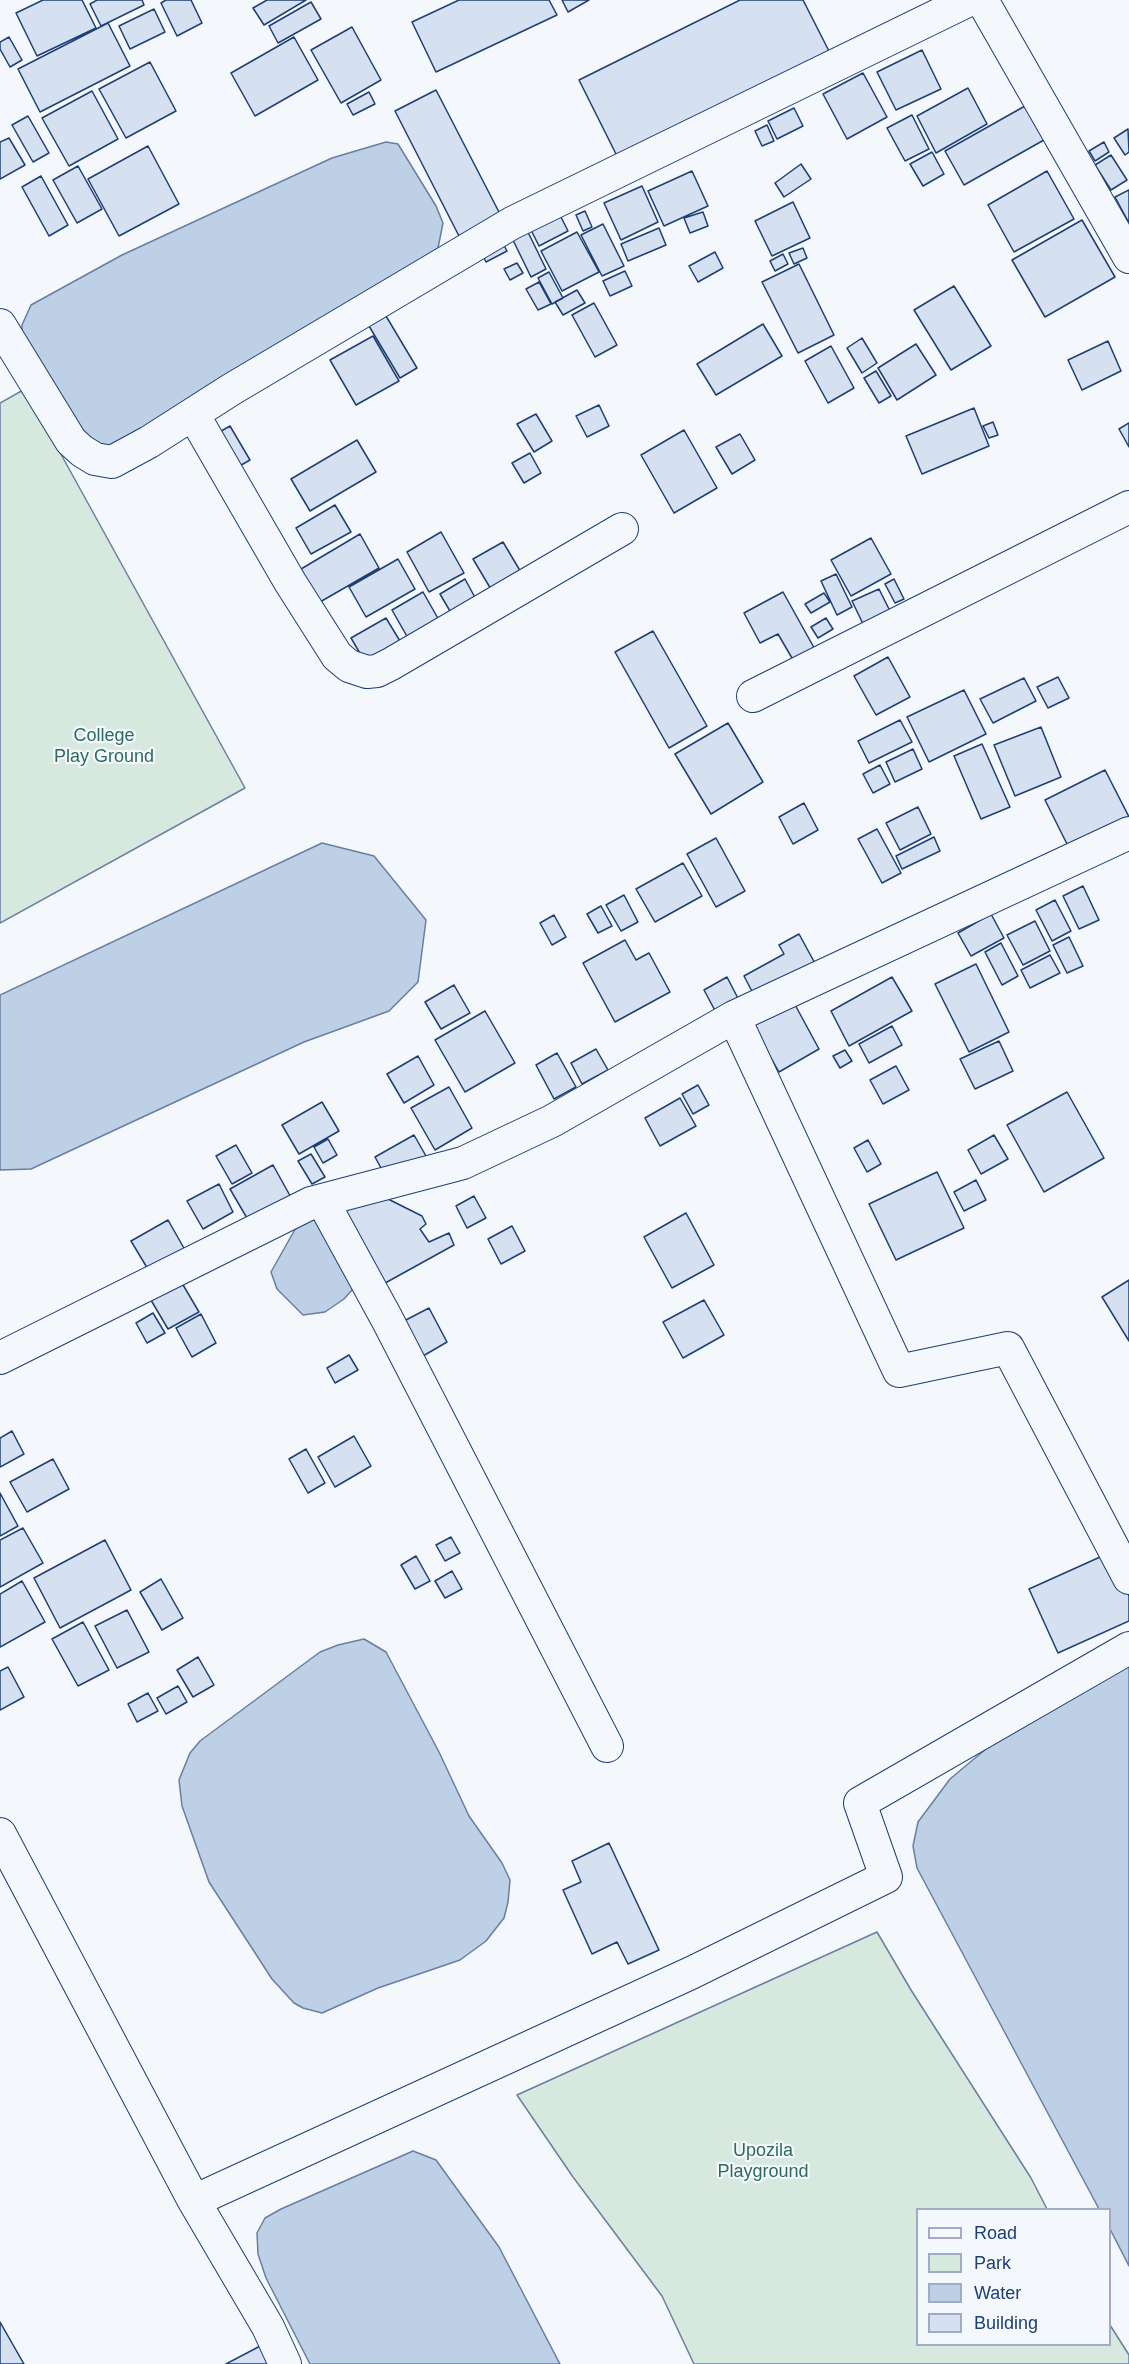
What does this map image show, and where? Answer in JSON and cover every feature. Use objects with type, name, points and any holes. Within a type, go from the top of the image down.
[{"type":"street","points":[[0,324],[71,441],[95,459],[112,462],[149,442],[512,223],[969,0]]},
{"type":"street","points":[[982,0],[1129,257]]},
{"type":"street","points":[[193,414],[290,582],[337,656],[349,666],[367,672],[391,664],[622,529]]},
{"type":"street","points":[[753,696],[1129,507]]},
{"type":"street","points":[[0,1358],[311,1203],[463,1163],[552,1121],[734,1017],[1129,833]]},
{"type":"street","points":[[734,1017],[899,1371],[1008,1348],[1129,1578]]},
{"type":"street","points":[[322,1200],[387,1319],[607,1746]]},
{"type":"street","points":[[194,2201],[691,1973],[886,1877],[860,1803],[1129,1648]]},
{"type":"street","points":[[0,1834],[194,2201],[268,2327],[285,2364]]},
{"type":"green space","name":"College Play Ground","points":[[25,389],[245,788],[0,923],[0,403]]},
{"type":"green space","name":"Upozila Playground","points":[[877,1932],[911,1990],[1031,2178],[1046,2208],[916,2208],[916,2346],[1111,2346],[1111,2327],[1129,2355],[1129,2364],[694,2364],[662,2296],[573,2177],[517,2095]]},
{"type":"water","points":[[386,142],[398,144],[436,206],[443,223],[438,248],[339,314],[119,447],[94,446],[22,342],[22,325],[31,305],[122,255],[332,158]]},
{"type":"water","points":[[322,843],[374,856],[426,920],[418,982],[389,1011],[304,1042],[31,1169],[0,1170],[0,995]]},
{"type":"water","points":[[312,1218],[329,1227],[361,1280],[344,1299],[325,1312],[303,1315],[277,1289],[271,1272],[298,1224]]},
{"type":"water","points":[[364,1639],[386,1652],[439,1752],[469,1816],[502,1863],[510,1880],[508,1902],[504,1918],[486,1941],[460,1960],[378,1988],[322,2013],[294,2003],[272,1979],[209,1882],[182,1806],[179,1780],[190,1753],[200,1741],[320,1652]]},
{"type":"water","points":[[1129,1661],[1129,2266],[1111,2231],[1111,2208],[1098,2208],[917,1868],[913,1846],[918,1822],[950,1779],[1017,1723]]},
{"type":"water","points":[[413,2151],[436,2160],[499,2247],[560,2364],[310,2364],[266,2278],[258,2254],[257,2233],[265,2218],[281,2209]]},
{"type":"building","points":[[43,0],[82,0],[96,28],[37,56],[16,13]]},
{"type":"building","points":[[97,0],[142,0],[144,5],[101,26],[90,4]]},
{"type":"building","points":[[166,0],[191,0],[202,23],[177,36],[161,3]]},
{"type":"building","points":[[267,0],[306,0],[264,25],[253,8]]},
{"type":"building","points":[[459,0],[549,0],[557,15],[436,72],[412,22]]},
{"type":"building","points":[[562,0],[589,0],[568,12]]},
{"type":"building","points":[[740,0],[803,0],[833,59],[621,164],[579,80]]},
{"type":"building","points":[[311,2],[321,19],[278,43],[269,26]]},
{"type":"building","points":[[154,9],[165,32],[130,49],[119,26]]},
{"type":"building","points":[[108,23],[130,66],[40,112],[18,69]]},
{"type":"building","points":[[352,27],[381,80],[341,103],[311,50]]},
{"type":"building","points":[[9,37],[22,60],[10,67],[0,49],[0,42]]},
{"type":"building","points":[[294,37],[318,80],[255,116],[231,73]]},
{"type":"building","points":[[922,50],[941,89],[896,110],[877,72]]},
{"type":"building","points":[[150,62],[176,111],[126,138],[99,89]]},
{"type":"building","points":[[863,73],[887,117],[847,139],[823,94]]},
{"type":"building","points":[[968,88],[987,124],[936,153],[917,116]]},
{"type":"building","points":[[436,90],[500,214],[459,236],[395,111]]},
{"type":"building","points":[[92,91],[118,139],[69,166],[42,118]]},
{"type":"building","points":[[369,92],[375,104],[353,115],[347,104]]},
{"type":"building","points":[[1025,106],[1044,140],[964,185],[945,151]]},
{"type":"building","points":[[794,108],[803,126],[777,139],[768,121]]},
{"type":"building","points":[[912,115],[929,149],[905,161],[887,128]]},
{"type":"building","points":[[28,116],[49,153],[33,162],[12,125]]},
{"type":"building","points":[[767,125],[774,141],[762,146],[755,131]]},
{"type":"building","points":[[1128,129],[1129,152],[1125,155],[1114,138]]},
{"type":"building","points":[[9,138],[25,165],[0,179],[0,142]]},
{"type":"building","points":[[1104,142],[1109,152],[1095,161],[1089,151]]},
{"type":"building","points":[[148,146],[179,204],[119,236],[88,179]]},
{"type":"building","points":[[932,152],[944,174],[923,186],[910,164]]},
{"type":"building","points":[[1111,155],[1127,180],[1111,190],[1095,165]]},
{"type":"building","points":[[801,164],[811,179],[784,197],[775,183]]},
{"type":"building","points":[[78,166],[102,209],[77,223],[53,180]]},
{"type":"building","points":[[692,171],[708,206],[664,226],[648,191]]},
{"type":"building","points":[[1047,171],[1074,219],[1014,252],[988,205]]},
{"type":"building","points":[[41,176],[68,225],[49,236],[22,187]]},
{"type":"building","points":[[642,186],[658,222],[621,240],[604,203]]},
{"type":"building","points":[[1129,190],[1129,223],[1115,197]]},
{"type":"building","points":[[793,202],[810,238],[772,256],[755,221]]},
{"type":"building","points":[[585,211],[592,227],[583,231],[576,215]]},
{"type":"building","points":[[703,212],[708,226],[690,233],[684,218]]},
{"type":"building","points":[[560,215],[568,231],[539,246],[531,230]]},
{"type":"building","points":[[1082,220],[1115,277],[1045,317],[1012,260]]},
{"type":"building","points":[[603,224],[624,266],[602,276],[581,235]]},
{"type":"building","points":[[525,226],[546,269],[531,277],[510,234]]},
{"type":"building","points":[[659,228],[666,245],[628,261],[621,244]]},
{"type":"building","points":[[577,232],[599,272],[562,291],[541,251]]},
{"type":"building","points":[[499,236],[507,251],[486,262],[478,246]]},
{"type":"building","points":[[803,248],[807,258],[794,264],[789,253]]},
{"type":"building","points":[[715,252],[723,268],[698,282],[689,266]]},
{"type":"building","points":[[783,254],[788,264],[775,271],[770,261]]},
{"type":"building","points":[[517,263],[523,273],[510,280],[504,269]]},
{"type":"building","points":[[799,264],[834,335],[798,353],[762,282]]},
{"type":"building","points":[[625,271],[632,286],[610,296],[603,281]]},
{"type":"building","points":[[549,272],[563,298],[552,304],[538,278]]},
{"type":"building","points":[[539,282],[551,304],[538,310],[526,289]]},
{"type":"building","points":[[954,286],[991,346],[951,370],[914,310]]},
{"type":"building","points":[[577,290],[585,303],[563,315],[555,302]]},
{"type":"building","points":[[594,303],[617,345],[595,357],[572,315]]},
{"type":"building","points":[[386,316],[417,368],[400,378],[369,326]]},
{"type":"building","points":[[763,324],[782,356],[716,395],[697,364]]},
{"type":"building","points":[[373,336],[399,381],[356,405],[330,360]]},
{"type":"building","points":[[862,338],[877,363],[862,373],[847,348]]},
{"type":"building","points":[[1108,341],[1121,371],[1082,390],[1068,360]]},
{"type":"building","points":[[916,344],[936,375],[897,400],[878,368]]},
{"type":"building","points":[[831,346],[854,388],[828,403],[805,361]]},
{"type":"building","points":[[876,371],[891,396],[879,403],[864,378]]},
{"type":"building","points":[[599,405],[609,426],[587,437],[576,416]]},
{"type":"building","points":[[974,408],[989,446],[922,474],[906,436]]},
{"type":"building","points":[[536,414],[552,441],[534,452],[517,424]]},
{"type":"building","points":[[993,422],[998,435],[989,438],[983,426]]},
{"type":"building","points":[[1129,423],[1129,447],[1119,429]]},
{"type":"building","points":[[230,426],[250,460],[236,468],[216,434]]},
{"type":"building","points":[[684,430],[717,488],[674,513],[641,455]]},
{"type":"building","points":[[740,434],[755,460],[732,474],[716,447]]},
{"type":"building","points":[[357,440],[376,472],[310,511],[291,479]]},
{"type":"building","points":[[530,453],[541,473],[524,483],[512,463]]},
{"type":"building","points":[[335,505],[351,532],[311,554],[296,528]]},
{"type":"building","points":[[441,532],[464,573],[429,592],[407,552]]},
{"type":"building","points":[[360,534],[379,568],[320,602],[301,569]]},
{"type":"building","points":[[871,538],[891,574],[851,596],[831,560]]},
{"type":"building","points":[[503,542],[525,579],[495,596],[473,559]]},
{"type":"building","points":[[398,559],[415,589],[366,617],[349,587]]},
{"type":"building","points":[[836,574],[852,607],[837,615],[821,581]]},
{"type":"building","points":[[465,579],[478,603],[454,618],[440,594]]},
{"type":"building","points":[[894,579],[904,599],[895,603],[885,584]]},
{"type":"building","points":[[879,589],[891,613],[864,626],[852,601]]},
{"type":"building","points":[[423,592],[444,629],[413,647],[392,610]]},
{"type":"building","points":[[783,592],[817,653],[796,665],[778,634],[760,643],[744,613]]},
{"type":"building","points":[[824,593],[830,602],[811,613],[805,604]]},
{"type":"building","points":[[386,618],[403,646],[368,667],[351,638]]},
{"type":"building","points":[[826,618],[833,629],[818,638],[811,627]]},
{"type":"building","points":[[653,631],[707,726],[669,748],[615,652]]},
{"type":"building","points":[[888,657],[910,697],[876,715],[854,676]]},
{"type":"building","points":[[1058,677],[1069,698],[1048,708],[1037,687]]},
{"type":"building","points":[[1024,678],[1036,701],[993,723],[980,699]]},
{"type":"building","points":[[964,690],[986,734],[929,762],[907,717]]},
{"type":"building","points":[[900,720],[912,742],[869,763],[858,741]]},
{"type":"building","points":[[728,723],[763,782],[711,814],[675,754]]},
{"type":"building","points":[[1041,727],[1061,777],[1015,796],[994,745]]},
{"type":"building","points":[[982,744],[1010,807],[981,819],[954,756]]},
{"type":"building","points":[[913,749],[922,769],[895,782],[886,762]]},
{"type":"building","points":[[880,765],[890,784],[873,793],[863,774]]},
{"type":"building","points":[[1105,770],[1129,817],[1129,826],[1072,854],[1045,800]]},
{"type":"building","points":[[804,803],[818,830],[793,844],[779,817]]},
{"type":"building","points":[[918,807],[931,834],[900,850],[886,823]]},
{"type":"building","points":[[877,829],[901,873],[882,883],[858,839]]},
{"type":"building","points":[[934,837],[940,851],[902,869],[896,856]]},
{"type":"building","points":[[716,838],[745,891],[716,907],[687,854]]},
{"type":"building","points":[[683,863],[702,896],[655,922],[636,889]]},
{"type":"building","points":[[1083,886],[1099,920],[1079,929],[1063,896]]},
{"type":"building","points":[[624,895],[638,922],[621,931],[606,905]]},
{"type":"building","points":[[1055,900],[1071,931],[1052,941],[1036,910]]},
{"type":"building","points":[[601,906],[612,926],[598,933],[587,914]]},
{"type":"building","points":[[991,914],[1004,938],[971,956],[958,933]]},
{"type":"building","points":[[554,915],[566,937],[552,945],[540,923]]},
{"type":"building","points":[[1035,921],[1050,951],[1023,965],[1007,935]]},
{"type":"building","points":[[799,934],[817,967],[757,1001],[744,976],[784,954],[779,945]]},
{"type":"building","points":[[1069,937],[1083,966],[1067,973],[1053,945]]},
{"type":"building","points":[[625,940],[636,960],[649,953],[670,992],[615,1022],[583,963]]},
{"type":"building","points":[[1001,943],[1018,976],[1002,985],[985,952]]},
{"type":"building","points":[[1050,955],[1060,973],[1030,988],[1021,970]]},
{"type":"building","points":[[976,964],[1009,1032],[969,1052],[935,984]]},
{"type":"building","points":[[727,977],[743,1008],[720,1020],[704,990]]},
{"type":"building","points":[[892,977],[912,1011],[849,1046],[831,1011]]},
{"type":"building","points":[[454,985],[470,1013],[441,1029],[425,1002]]},
{"type":"building","points":[[793,1001],[819,1049],[779,1072],[751,1023]]},
{"type":"building","points":[[485,1011],[515,1063],[465,1092],[435,1040]]},
{"type":"building","points":[[892,1026],[902,1045],[869,1063],[859,1044]]},
{"type":"building","points":[[999,1041],[1013,1071],[975,1089],[960,1059]]},
{"type":"building","points":[[596,1049],[608,1070],[582,1084],[571,1063]]},
{"type":"building","points":[[845,1050],[852,1061],[840,1068],[833,1056]]},
{"type":"building","points":[[557,1053],[576,1087],[554,1099],[536,1065]]},
{"type":"building","points":[[418,1056],[434,1085],[404,1103],[387,1074]]},
{"type":"building","points":[[896,1066],[909,1090],[883,1104],[870,1080]]},
{"type":"building","points":[[698,1085],[709,1105],[693,1114],[682,1094]]},
{"type":"building","points":[[449,1087],[472,1128],[435,1150],[411,1108]]},
{"type":"building","points":[[1067,1092],[1104,1158],[1044,1192],[1007,1125]]},
{"type":"building","points":[[680,1098],[696,1126],[660,1146],[645,1118]]},
{"type":"building","points":[[322,1102],[339,1131],[299,1154],[282,1125]]},
{"type":"building","points":[[414,1135],[426,1156],[387,1179],[375,1157]]},
{"type":"building","points":[[994,1135],[1008,1159],[981,1174],[968,1150]]},
{"type":"building","points":[[328,1139],[337,1155],[323,1163],[314,1147]]},
{"type":"building","points":[[868,1140],[881,1164],[867,1172],[854,1148]]},
{"type":"building","points":[[236,1145],[252,1173],[232,1184],[216,1156]]},
{"type":"building","points":[[311,1154],[325,1177],[312,1184],[298,1161]]},
{"type":"building","points":[[273,1165],[293,1201],[251,1225],[230,1189]]},
{"type":"building","points":[[937,1172],[964,1228],[896,1260],[869,1204]]},
{"type":"building","points":[[976,1180],[986,1200],[964,1211],[954,1192]]},
{"type":"building","points":[[219,1184],[233,1212],[203,1229],[187,1201]]},
{"type":"building","points":[[376,1193],[422,1216],[426,1224],[420,1229],[429,1242],[449,1233],[454,1245],[378,1287],[339,1215]]},
{"type":"building","points":[[474,1196],[486,1218],[467,1228],[456,1206]]},
{"type":"building","points":[[686,1213],[714,1265],[672,1288],[644,1237]]},
{"type":"building","points":[[168,1220],[185,1250],[149,1271],[131,1241]]},
{"type":"building","points":[[512,1226],[525,1251],[501,1264],[488,1239]]},
{"type":"building","points":[[179,1278],[199,1312],[168,1329],[148,1295]]},
{"type":"building","points":[[1129,1280],[1129,1341],[1102,1297]]},
{"type":"building","points":[[704,1300],[724,1335],[683,1358],[663,1322]]},
{"type":"building","points":[[429,1308],[447,1342],[423,1356],[404,1321]]},
{"type":"building","points":[[153,1313],[165,1333],[147,1343],[136,1323]]},
{"type":"building","points":[[201,1314],[216,1343],[192,1357],[176,1328]]},
{"type":"building","points":[[349,1355],[358,1370],[335,1383],[327,1368]]},
{"type":"building","points":[[12,1431],[24,1454],[0,1467],[0,1438]]},
{"type":"building","points":[[354,1436],[371,1466],[335,1487],[318,1457]]},
{"type":"building","points":[[306,1449],[325,1483],[308,1493],[289,1459]]},
{"type":"building","points":[[53,1459],[69,1489],[27,1512],[10,1482]]},
{"type":"building","points":[[0,1493],[18,1526],[0,1536]]},
{"type":"building","points":[[23,1528],[43,1563],[0,1587],[0,1540]]},
{"type":"building","points":[[451,1537],[460,1553],[445,1561],[436,1545]]},
{"type":"building","points":[[105,1540],[131,1590],[60,1628],[34,1578]]},
{"type":"building","points":[[1109,1553],[1129,1596],[1129,1621],[1058,1653],[1029,1589]]},
{"type":"building","points":[[416,1556],[430,1581],[415,1589],[401,1565]]},
{"type":"building","points":[[452,1571],[462,1589],[445,1598],[435,1581]]},
{"type":"building","points":[[161,1579],[183,1618],[162,1630],[140,1592]]},
{"type":"building","points":[[22,1581],[45,1622],[0,1647],[0,1594]]},
{"type":"building","points":[[127,1610],[149,1652],[117,1668],[95,1626]]},
{"type":"building","points":[[83,1622],[109,1670],[78,1686],[52,1639]]},
{"type":"building","points":[[198,1657],[214,1685],[193,1697],[177,1670]]},
{"type":"building","points":[[8,1667],[24,1697],[0,1710],[0,1671]]},
{"type":"building","points":[[178,1686],[187,1702],[166,1714],[157,1698]]},
{"type":"building","points":[[148,1693],[158,1711],[137,1722],[128,1704]]},
{"type":"building","points":[[609,1843],[659,1950],[628,1964],[617,1942],[592,1954],[563,1890],[581,1882],[572,1861]]},
{"type":"building","points":[[0,2322],[24,2364],[0,2364]]},
{"type":"building","points":[[264,2344],[274,2364],[226,2364]]}]
